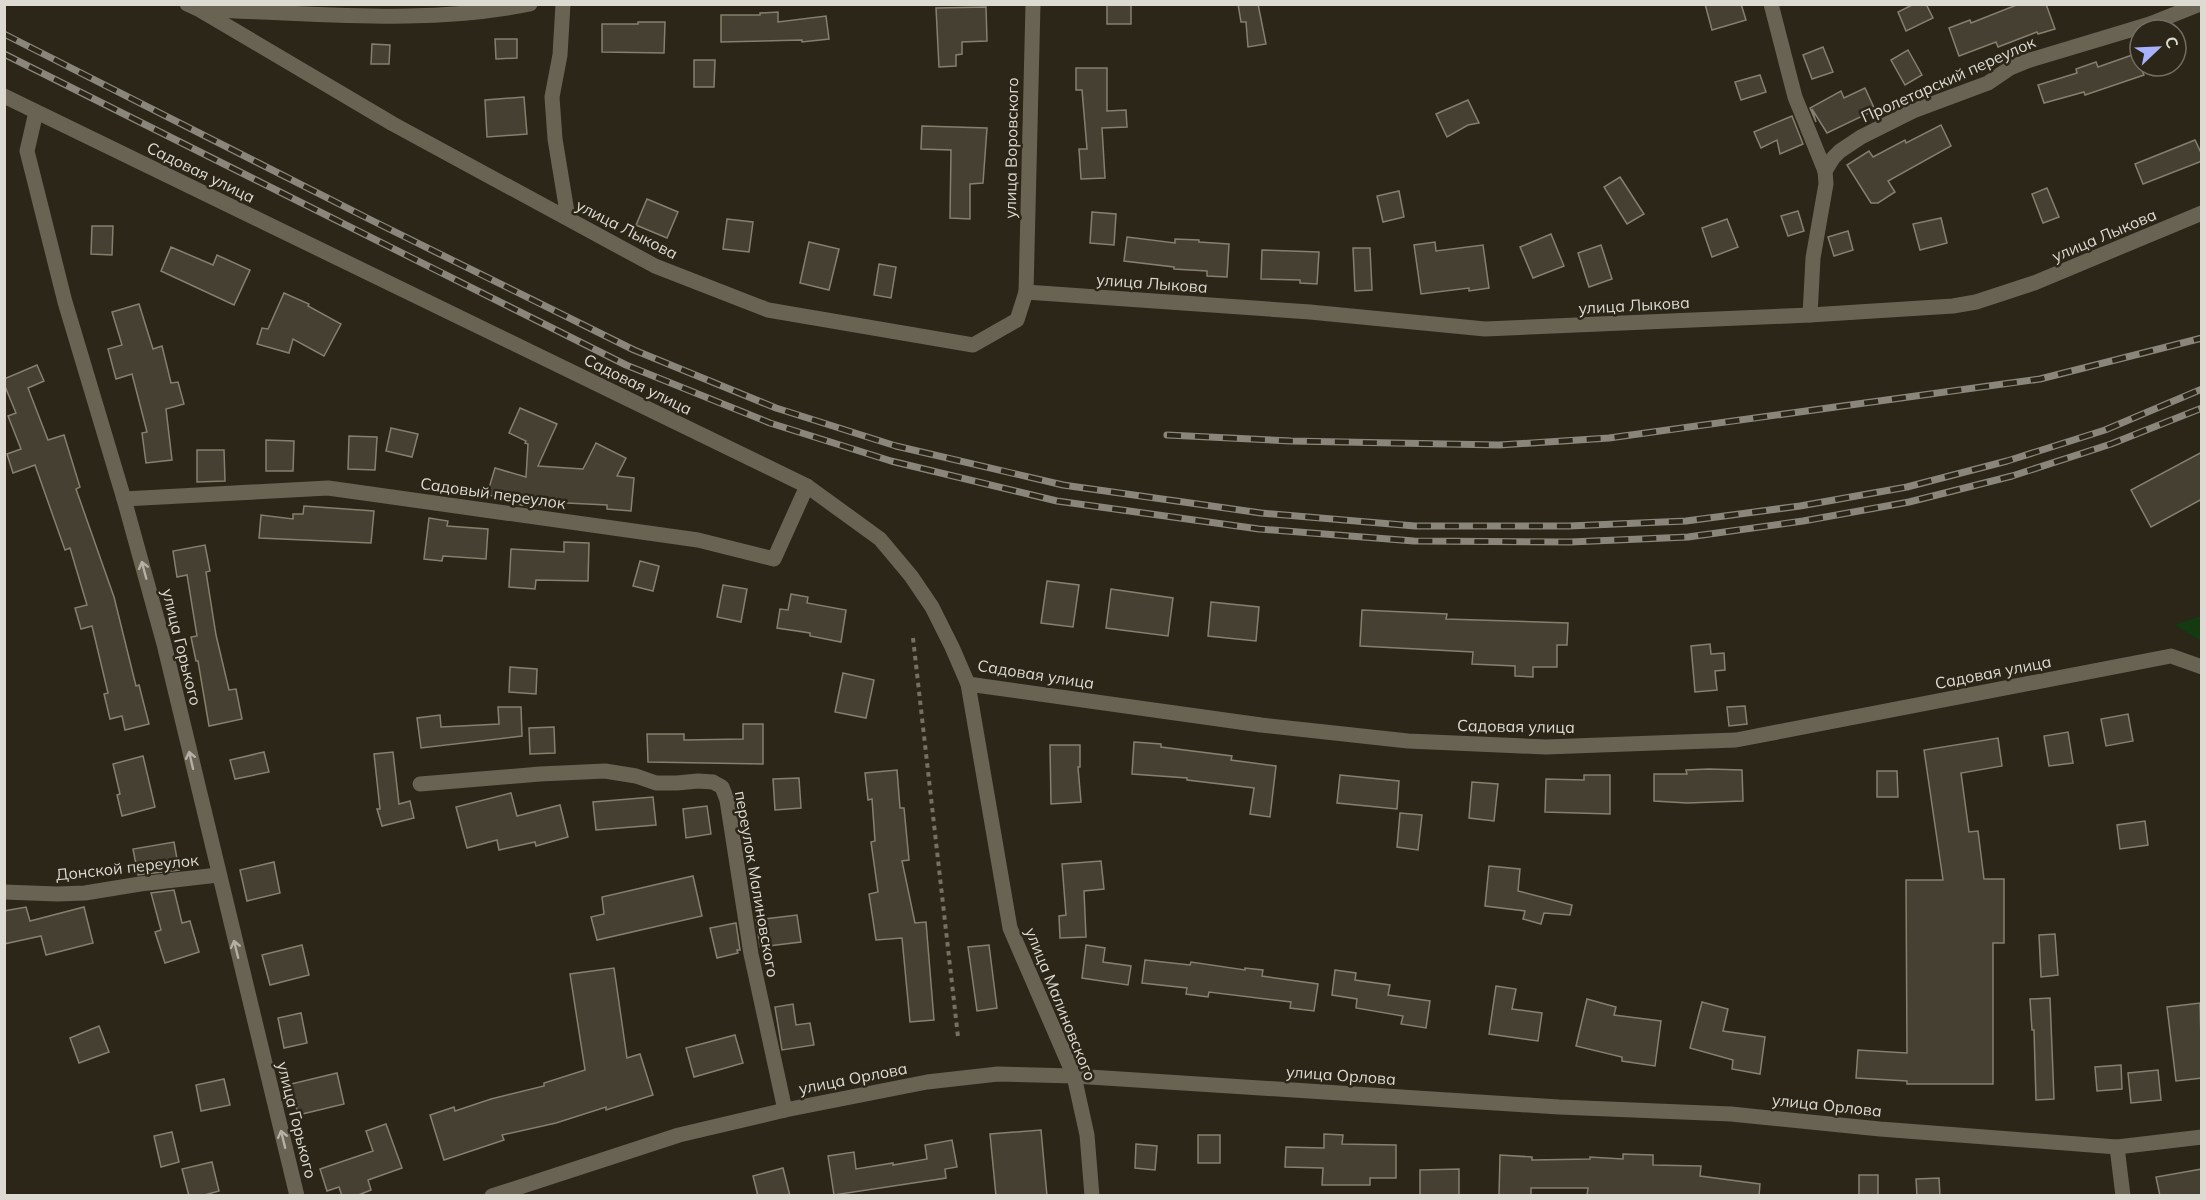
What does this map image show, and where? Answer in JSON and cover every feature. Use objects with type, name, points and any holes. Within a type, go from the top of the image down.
[{"type":"street","points":[[193,7],[348,16],[430,15],[507,9],[530,4]]},
{"type":"street","points":[[563,4],[560,55],[552,98],[555,139],[568,218]]},
{"type":"street","name":"улица Воровского","points":[[1026,292],[1033,4]]},
{"type":"street","points":[[1771,4],[1795,98],[1825,171],[1826,183],[1813,258],[1810,315]]},
{"type":"street","name":"Пролетарский переулок","points":[[1825,171],[1840,151],[1861,137],[1913,111],[1988,83],[2010,68],[2027,61],[2150,24],[2200,4]]},
{"type":"street","name":"улица Лыкова","points":[[193,7],[393,124],[655,266],[768,310],[973,345],[1017,320],[1026,292],[1310,312],[1485,329],[1810,315],[1953,306],[1976,302],[2034,283],[2202,213]]},
{"type":"street","name":"Садовая улица","points":[[4,96],[807,486],[880,539],[911,576],[932,607],[968,684],[1306,730],[1407,741],[1546,747],[1737,740],[2171,656],[2202,667]]},
{"type":"street","name":"улица Горького","points":[[36,112],[27,152],[65,302],[124,499],[164,644],[218,876],[297,1196]]},
{"type":"street","name":"Садовый переулок","points":[[124,499],[328,488],[698,540],[774,559],[807,486]]},
{"type":"street","name":"улица Малиновского","points":[[968,684],[1010,928],[1074,1076],[1087,1135],[1092,1196]]},
{"type":"street","name":"переулок Малиновского","points":[[420,784],[605,771],[636,776],[656,783],[698,781],[713,782],[722,787],[727,800],[751,954],[785,1110]]},
{"type":"street","name":"Донской переулок","points":[[4,892],[85,893],[140,884],[218,876]]},
{"type":"street","name":"улица Орлова","points":[[492,1196],[679,1135],[785,1110],[927,1082],[998,1074],[1074,1076],[1559,1107],[1731,1114],[1880,1129],[2117,1147],[2202,1137]]},
{"type":"street","points":[[2117,1147],[2123,1196]]},
{"type":"path","points":[[913,638],[958,1037]]},
{"type":"green space","points":[[2201,616],[2201,641],[2175,625]]},
{"type":"building","points":[[1107,4],[1131,4],[1131,24],[1107,24]]},
{"type":"building","points":[[1238,4],[1258,4],[1266,44],[1248,47],[1246,22],[1241,22]]},
{"type":"building","points":[[1705,4],[1741,4],[1746,20],[1712,30]]},
{"type":"building","points":[[1914,4],[1926,4],[1933,18],[1906,31],[1898,12]]},
{"type":"building","points":[[2019,4],[2046,4],[2055,29],[2038,34],[2037,32],[1998,47],[1996,42],[1959,56],[1949,28],[1970,20],[1971,23]]},
{"type":"building","points":[[986,7],[987,41],[962,42],[962,54],[956,55],[956,66],[939,67],[936,8]]},
{"type":"building","points":[[778,12],[778,22],[826,16],[829,39],[802,42],[802,40],[721,42],[721,15],[760,15],[760,13]]},
{"type":"building","points":[[638,22],[665,22],[664,53],[602,52],[602,24],[638,24]]},
{"type":"building","points":[[495,39],[517,39],[517,58],[496,59]]},
{"type":"building","points":[[372,44],[390,45],[389,64],[371,64]]},
{"type":"building","points":[[1823,47],[1833,72],[1812,79],[1803,55]]},
{"type":"building","points":[[1908,50],[1922,75],[1905,85],[1891,60]]},
{"type":"building","points":[[2128,56],[2128,78],[2135,78],[2085,95],[2084,92],[2044,103],[2038,85],[2077,73],[2076,69],[2096,62],[2098,67]]},
{"type":"building","points":[[694,60],[715,60],[714,87],[694,87]]},
{"type":"building","points":[[1076,68],[1107,68],[1107,111],[1126,110],[1127,127],[1102,128],[1105,178],[1081,179],[1079,149],[1087,149],[1082,90],[1076,90]]},
{"type":"building","points":[[1760,75],[1766,92],[1741,100],[1735,82]]},
{"type":"building","points":[[1865,88],[1875,110],[1827,133],[1812,109],[1816,122],[1810,108],[1841,91],[1844,98]]},
{"type":"building","points":[[524,97],[527,134],[487,137],[485,100]]},
{"type":"building","points":[[1468,100],[1479,123],[1468,125],[1447,137],[1436,114]]},
{"type":"building","points":[[1792,116],[1803,144],[1780,154],[1777,140],[1761,148],[1754,132]]},
{"type":"building","points":[[1941,125],[1951,146],[1888,181],[1895,192],[1878,203],[1871,203],[1847,165],[1869,151],[1873,157]]},
{"type":"building","points":[[922,126],[987,128],[983,183],[970,184],[970,219],[950,218],[951,150],[921,149]]},
{"type":"building","points":[[2195,140],[2202,155],[2202,161],[2143,184],[2135,164]]},
{"type":"building","points":[[1620,177],[1644,214],[1627,224],[1604,187]]},
{"type":"building","points":[[2047,188],[2059,217],[2043,223],[2032,194]]},
{"type":"building","points":[[1399,191],[1404,217],[1383,222],[1377,196]]},
{"type":"building","points":[[647,199],[678,212],[667,238],[636,225]]},
{"type":"building","points":[[1798,211],[1804,231],[1788,236],[1781,216]]},
{"type":"building","points":[[1092,212],[1116,214],[1114,245],[1090,243]]},
{"type":"building","points":[[1941,218],[1947,243],[1920,250],[1913,224]]},
{"type":"building","points":[[727,219],[753,222],[749,252],[723,249]]},
{"type":"building","points":[[1727,219],[1738,247],[1712,257],[1702,228]]},
{"type":"building","points":[[92,226],[113,226],[112,255],[91,254]]},
{"type":"building","points":[[1848,231],[1853,250],[1834,256],[1828,237]]},
{"type":"building","points":[[1551,234],[1564,266],[1533,278],[1520,247]]},
{"type":"building","points":[[1127,237],[1175,243],[1175,239],[1229,244],[1227,277],[1207,276],[1207,271],[1174,269],[1174,267],[1124,261]]},
{"type":"building","points":[[809,242],[839,249],[829,290],[800,283]]},
{"type":"building","points":[[1435,242],[1436,251],[1483,245],[1489,288],[1421,294],[1414,245]]},
{"type":"building","points":[[1601,245],[1612,279],[1589,287],[1578,253]]},
{"type":"building","points":[[171,247],[213,265],[217,255],[250,270],[234,305],[161,271]]},
{"type":"building","points":[[1353,248],[1370,248],[1372,290],[1355,291]]},
{"type":"building","points":[[1262,250],[1319,252],[1317,284],[1300,283],[1300,280],[1261,279]]},
{"type":"building","points":[[879,264],[896,267],[891,298],[874,295]]},
{"type":"building","points":[[284,293],[309,304],[308,306],[341,324],[324,356],[293,339],[289,353],[257,344],[262,328],[268,329]]},
{"type":"building","points":[[139,304],[153,349],[162,346],[171,383],[178,382],[184,404],[166,409],[172,460],[146,463],[142,433],[147,432],[132,374],[116,379],[108,349],[122,345],[112,312]]},
{"type":"building","points":[[37,365],[44,381],[28,388],[48,440],[64,435],[80,487],[76,489],[114,597],[136,686],[139,685],[149,724],[125,730],[122,716],[110,719],[104,694],[108,693],[92,626],[81,629],[75,608],[87,605],[70,548],[65,550],[35,465],[13,473],[7,454],[21,449],[8,416],[16,413],[4,379]]},
{"type":"building","points":[[520,408],[557,424],[538,466],[583,469],[596,443],[626,458],[617,476],[634,478],[631,511],[607,509],[607,505],[546,502],[546,507],[521,505],[489,495],[495,468],[526,477],[528,444],[509,433]]},
{"type":"building","points":[[391,428],[418,434],[412,457],[386,451]]},
{"type":"building","points":[[349,436],[377,437],[375,470],[348,469]]},
{"type":"building","points":[[266,440],[294,441],[293,471],[266,471]]},
{"type":"building","points":[[197,450],[224,450],[225,481],[197,482]]},
{"type":"building","points":[[2202,452],[2202,499],[2151,527],[2131,490]]},
{"type":"building","points":[[304,506],[374,511],[371,543],[259,538],[261,515],[293,519],[293,514],[303,514]]},
{"type":"building","points":[[429,518],[448,521],[447,526],[488,529],[486,559],[443,556],[442,561],[424,559]]},
{"type":"building","points":[[564,542],[589,543],[588,581],[536,580],[535,589],[509,587],[511,549],[564,552]]},
{"type":"building","points":[[205,545],[210,571],[206,572],[216,635],[229,690],[236,689],[242,719],[209,726],[198,661],[196,661],[191,637],[197,636],[187,575],[177,577],[173,551]]},
{"type":"building","points":[[640,561],[659,566],[653,591],[633,586]]},
{"type":"building","points":[[1047,581],[1079,585],[1073,627],[1041,623]]},
{"type":"building","points":[[723,585],[747,589],[741,622],[717,617]]},
{"type":"building","points":[[1111,589],[1173,598],[1168,636],[1106,628]]},
{"type":"building","points":[[791,594],[808,597],[807,603],[846,610],[841,642],[810,636],[810,633],[777,628],[780,609],[788,610]]},
{"type":"building","points":[[1211,602],[1259,607],[1256,641],[1208,636]]},
{"type":"building","points":[[1362,610],[1447,614],[1446,619],[1568,623],[1567,645],[1557,645],[1557,667],[1533,667],[1533,677],[1515,676],[1515,666],[1472,664],[1473,652],[1360,646]]},
{"type":"building","points":[[1710,644],[1711,654],[1724,653],[1725,670],[1715,671],[1717,690],[1695,692],[1691,646]]},
{"type":"building","points":[[510,667],[537,669],[536,694],[509,692]]},
{"type":"building","points":[[843,673],[874,680],[866,718],[835,712]]},
{"type":"building","points":[[1745,706],[1747,724],[1729,726],[1727,707]]},
{"type":"building","points":[[498,707],[521,707],[522,736],[421,748],[417,718],[440,715],[441,727],[499,724]]},
{"type":"building","points":[[2128,714],[2133,741],[2106,746],[2101,719]]},
{"type":"building","points":[[743,724],[763,724],[763,764],[648,762],[647,734],[684,734],[684,740],[743,739]]},
{"type":"building","points":[[554,727],[555,753],[530,754],[529,728]]},
{"type":"building","points":[[2068,732],[2073,763],[2049,766],[2044,736]]},
{"type":"building","points":[[1998,738],[2002,766],[1961,773],[1969,832],[1978,831],[1984,879],[2004,879],[2004,943],[1993,943],[1993,1084],[1907,1084],[1907,1081],[1856,1078],[1858,1050],[1907,1053],[1906,880],[1943,880],[1924,750]]},
{"type":"building","points":[[1134,742],[1161,744],[1161,747],[1232,756],[1231,760],[1276,766],[1270,817],[1250,814],[1254,788],[1187,780],[1187,778],[1132,774]]},
{"type":"building","points":[[1050,745],[1080,745],[1080,767],[1078,767],[1081,802],[1051,804]]},
{"type":"building","points":[[264,752],[269,772],[235,779],[230,760]]},
{"type":"building","points":[[393,752],[399,804],[410,801],[414,818],[382,826],[377,809],[380,809],[374,754]]},
{"type":"building","points":[[143,756],[155,807],[122,816],[113,764]]},
{"type":"building","points":[[897,770],[900,808],[904,808],[909,860],[902,861],[915,923],[926,922],[934,1020],[910,1022],[902,938],[876,940],[869,894],[878,892],[871,842],[875,841],[872,799],[868,800],[865,773]]},
{"type":"building","points":[[1686,770],[1742,770],[1743,801],[1687,803],[1654,801],[1654,774],[1687,774]]},
{"type":"building","points":[[1877,771],[1897,771],[1898,797],[1877,797]]},
{"type":"building","points":[[1340,775],[1399,781],[1397,809],[1337,803]]},
{"type":"building","points":[[1584,775],[1610,775],[1610,814],[1545,812],[1546,779],[1584,780]]},
{"type":"building","points":[[799,778],[801,808],[775,810],[773,779]]},
{"type":"building","points":[[1472,782],[1498,784],[1494,821],[1469,818]]},
{"type":"building","points":[[511,793],[517,816],[560,805],[568,837],[536,846],[535,842],[499,850],[497,840],[467,848],[456,807]]},
{"type":"building","points":[[653,797],[656,825],[596,830],[593,802]]},
{"type":"building","points":[[707,806],[711,834],[686,838],[683,809]]},
{"type":"building","points":[[1400,813],[1422,815],[1418,850],[1397,847]]},
{"type":"building","points":[[2145,821],[2148,845],[2120,849],[2117,825]]},
{"type":"building","points":[[174,842],[179,870],[138,875],[133,849]]},
{"type":"building","points":[[1101,861],[1104,889],[1084,891],[1086,937],[1060,938],[1059,916],[1066,915],[1062,864]]},
{"type":"building","points":[[274,862],[280,893],[247,901],[240,870]]},
{"type":"building","points":[[1489,866],[1520,869],[1518,891],[1572,905],[1570,915],[1544,913],[1541,924],[1523,919],[1525,911],[1485,906]]},
{"type":"building","points":[[693,876],[702,916],[597,940],[591,917],[604,914],[602,897]]},
{"type":"building","points":[[174,890],[182,923],[190,921],[199,952],[165,963],[155,932],[161,930],[151,893]]},
{"type":"building","points":[[26,907],[30,921],[84,907],[93,943],[46,955],[41,936],[4,944],[4,911]]},
{"type":"building","points":[[797,915],[801,942],[760,947],[756,920]]},
{"type":"building","points":[[736,923],[740,950],[737,950],[738,953],[717,958],[710,928]]},
{"type":"building","points":[[2055,934],[2058,975],[2041,977],[2039,935]]},
{"type":"building","points":[[302,945],[309,975],[270,985],[262,955]]},
{"type":"building","points":[[989,945],[997,1008],[977,1011],[968,947]]},
{"type":"building","points":[[1086,945],[1105,948],[1103,962],[1131,966],[1128,985],[1082,978]]},
{"type":"building","points":[[1145,960],[1190,965],[1191,962],[1245,970],[1245,968],[1263,970],[1262,976],[1318,984],[1314,1011],[1290,1008],[1291,1002],[1209,992],[1208,997],[1186,994],[1187,988],[1142,983]]},
{"type":"building","points":[[614,968],[627,1058],[640,1054],[653,1095],[606,1110],[606,1107],[556,1123],[502,1135],[504,1140],[444,1160],[430,1115],[454,1107],[455,1111],[491,1099],[544,1086],[544,1083],[585,1070],[570,974]]},
{"type":"building","points":[[1335,970],[1356,973],[1355,980],[1390,985],[1388,995],[1430,1001],[1426,1028],[1401,1024],[1403,1016],[1356,1008],[1357,999],[1332,995]]},
{"type":"building","points":[[1496,986],[1516,989],[1512,1009],[1542,1013],[1538,1041],[1489,1034]]},
{"type":"building","points":[[2050,998],[2054,1099],[2036,1100],[2034,1030],[2032,1030],[2030,999]]},
{"type":"building","points":[[1587,999],[1616,1007],[1614,1015],[1661,1021],[1655,1066],[1622,1061],[1622,1057],[1576,1046]]},
{"type":"building","points":[[1702,1002],[1728,1009],[1723,1031],[1765,1037],[1760,1074],[1732,1069],[1733,1060],[1690,1048]]},
{"type":"building","points":[[2200,1003],[2202,1078],[2176,1081],[2167,1007]]},
{"type":"building","points":[[793,1004],[796,1025],[810,1023],[814,1045],[782,1050],[775,1007]]},
{"type":"building","points":[[301,1013],[307,1043],[284,1048],[278,1018]]},
{"type":"building","points":[[99,1026],[109,1052],[79,1063],[70,1038]]},
{"type":"building","points":[[735,1035],[743,1063],[694,1077],[686,1048]]},
{"type":"building","points":[[2121,1065],[2122,1089],[2097,1091],[2095,1067]]},
{"type":"building","points":[[2158,1070],[2161,1100],[2131,1103],[2128,1073]]},
{"type":"building","points":[[337,1073],[344,1104],[298,1115],[291,1084]]},
{"type":"building","points":[[224,1079],[230,1105],[201,1111],[196,1085]]},
{"type":"building","points":[[386,1124],[402,1168],[368,1180],[371,1190],[356,1196],[342,1196],[339,1187],[327,1191],[320,1169],[373,1151],[366,1131]]},
{"type":"building","points":[[1041,1130],[1047,1196],[996,1196],[990,1134]]},
{"type":"building","points":[[172,1132],[179,1162],[161,1167],[154,1136]]},
{"type":"building","points":[[1324,1134],[1343,1135],[1342,1144],[1396,1145],[1396,1178],[1370,1178],[1370,1185],[1322,1185],[1323,1168],[1285,1167],[1286,1147],[1324,1148]]},
{"type":"building","points":[[1198,1135],[1220,1135],[1220,1163],[1198,1163]]},
{"type":"building","points":[[952,1140],[957,1167],[945,1169],[946,1178],[834,1195],[828,1156],[854,1152],[856,1169],[893,1163],[893,1165],[927,1159],[925,1145]]},
{"type":"building","points":[[1136,1144],[1157,1146],[1155,1170],[1135,1168]]},
{"type":"building","points":[[1623,1154],[1653,1155],[1653,1165],[1701,1166],[1700,1176],[1760,1184],[1759,1196],[1587,1196],[1588,1188],[1531,1188],[1531,1196],[1499,1196],[1500,1155],[1532,1157],[1532,1160],[1590,1159],[1590,1157],[1623,1159]]},
{"type":"building","points":[[212,1162],[219,1191],[201,1196],[189,1196],[182,1169]]},
{"type":"building","points":[[783,1168],[790,1196],[758,1196],[753,1176]]},
{"type":"building","points":[[1459,1169],[1459,1196],[1420,1196],[1420,1170]]},
{"type":"building","points":[[2202,1169],[2202,1196],[2160,1196],[2156,1177]]},
{"type":"building","points":[[1859,1175],[1878,1175],[1878,1196],[1859,1196]]},
{"type":"building","points":[[1939,1178],[1940,1196],[1917,1196],[1916,1179]]},
{"type":"railway","points":[[4,34],[634,350],[776,408],[896,446],[1063,485],[1261,513],[1415,526],[1569,526],[1686,521],[1800,506],[1907,487],[2007,461],[2105,430],[2202,389]]},
{"type":"railway","points":[[4,54],[626,365],[770,423],[891,461],[1057,501],[1259,529],[1414,541],[1570,542],[1688,537],[1803,521],[1909,502],[2012,476],[2111,444],[2202,408]]},
{"type":"railway","points":[[1167,435],[1291,441],[1499,445],[1609,438],[2040,379],[2202,338]]}]
